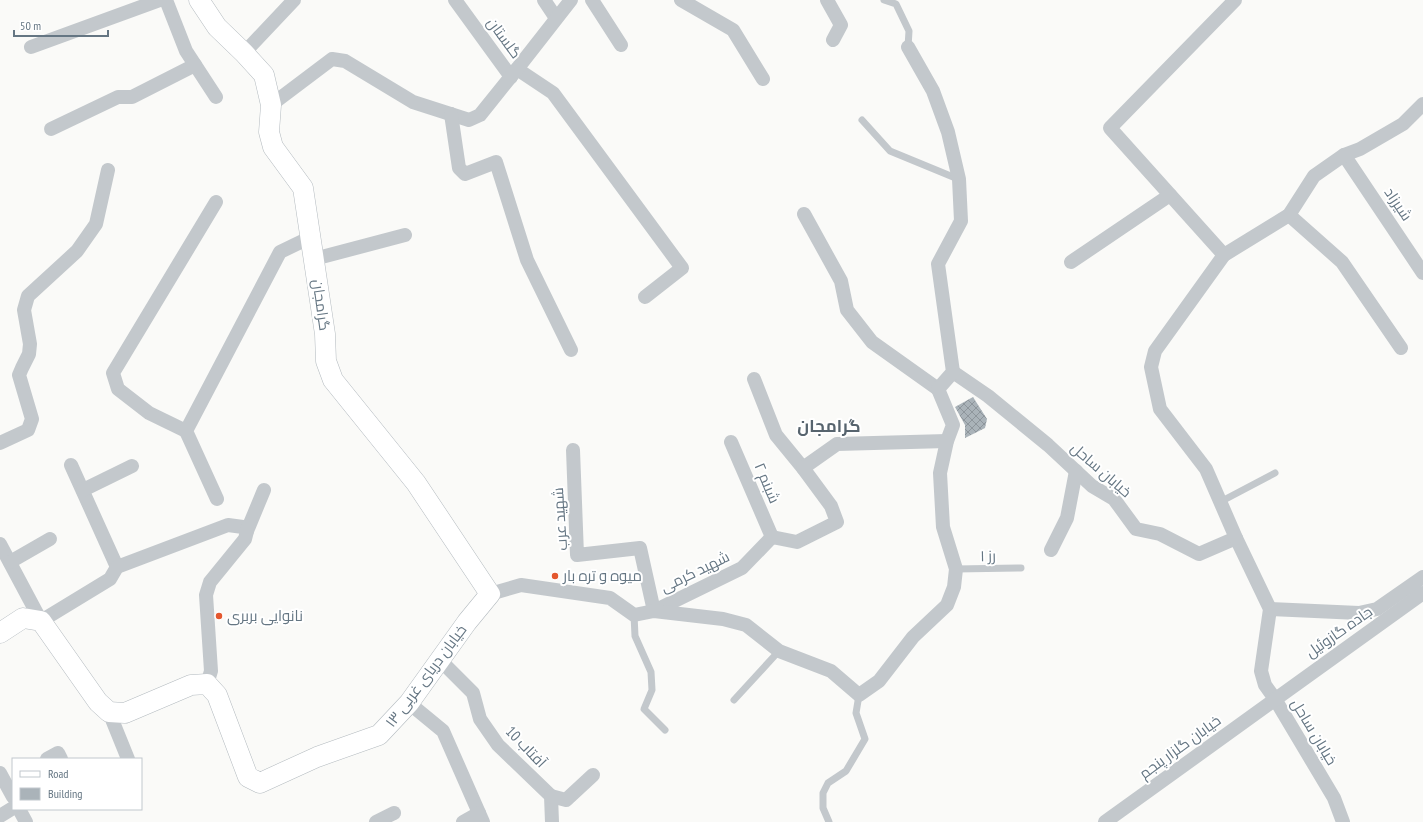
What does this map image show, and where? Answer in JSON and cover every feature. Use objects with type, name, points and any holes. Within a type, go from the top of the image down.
[{"type":"street","points":[[31,47],[160,0]]},
{"type":"street","points":[[166,0],[186,51],[216,97]]},
{"type":"street","points":[[244,53],[294,0]]},
{"type":"street","name":"گلستان","points":[[455,0],[514,73]]},
{"type":"street","points":[[544,0],[556,18]]},
{"type":"street","points":[[271,105],[332,59],[345,61],[413,102],[470,120],[480,115],[571,0]]},
{"type":"street","points":[[592,0],[621,45]]},
{"type":"street","points":[[681,0],[733,30],[763,79]]},
{"type":"street","points":[[827,0],[842,24],[833,40]]},
{"type":"street","points":[[1224,255],[1110,128],[1235,0]]},
{"type":"street","name":"گرامجان","points":[[202,2],[217,27],[264,75],[271,105],[268,132],[272,147],[303,188],[325,334],[326,361],[333,380],[416,483],[490,594]]},
{"type":"street","points":[[908,47],[933,91],[948,132],[959,179],[960,221],[938,264],[953,372],[938,389]]},
{"type":"street","points":[[51,129],[118,97],[132,96],[195,65]]},
{"type":"street","points":[[514,73],[552,93],[682,268],[645,297]]},
{"type":"street","points":[[1423,104],[1403,124],[1360,149],[1344,155],[1314,176],[1289,215],[1224,255],[1155,351],[1151,367],[1160,409],[1206,469],[1236,538],[1270,609],[1359,613],[1377,609],[1423,577]]},
{"type":"street","points":[[451,114],[459,168],[466,174],[496,162],[527,260],[572,350]]},
{"type":"street","name":"شیرزاد","points":[[1344,155],[1423,273]]},
{"type":"street","points":[[0,443],[28,430],[32,419],[19,375],[30,354],[30,344],[24,310],[28,296],[77,251],[96,224],[108,170]]},
{"type":"street","points":[[1071,262],[1170,195]]},
{"type":"street","points":[[216,202],[113,374],[118,390],[149,413],[186,431],[217,499]]},
{"type":"street","points":[[490,594],[521,585],[610,598],[634,615],[654,611],[723,618],[746,625],[779,651],[831,671],[859,695],[879,681],[913,637],[947,605],[954,588],[956,569],[943,527],[940,473],[947,441],[953,425],[938,389],[872,342],[847,310],[841,281],[804,214]]},
{"type":"street","points":[[1289,215],[1342,262],[1401,348]]},
{"type":"street","points":[[314,259],[405,235]]},
{"type":"street","points":[[186,431],[280,252],[311,237]]},
{"type":"street","name":"خیابان ساحل","points":[[953,372],[988,396],[1048,445],[1092,486],[1114,499],[1136,529],[1160,534],[1199,554],[1236,538]]},
{"type":"street","points":[[754,379],[776,435],[804,468],[831,506],[837,522],[797,542],[772,537]]},
{"type":"street","points":[[804,468],[837,444],[947,441]]},
{"type":"street","name":"شبنم ۲","points":[[731,442],[772,537]]},
{"type":"street","name":"شهید عرب","points":[[573,450],[577,555],[640,548],[654,611]]},
{"type":"street","points":[[71,465],[117,567]]},
{"type":"street","points":[[83,490],[132,466]]},
{"type":"street","points":[[1051,550],[1067,518],[1076,471]]},
{"type":"street","points":[[109,712],[125,713],[191,685],[207,684],[211,671],[206,595],[210,582],[245,540],[247,531],[264,490]]},
{"type":"street","points":[[0,633],[23,618],[41,621],[110,579],[117,567],[228,525],[243,527],[247,531]]},
{"type":"street","name":"شهید کرمی","points":[[654,611],[742,568],[772,537]]},
{"type":"street","points":[[10,562],[50,539]]},
{"type":"street","points":[[0,544],[41,621],[98,702],[109,712],[128,758]]},
{"type":"street","name":"جاده گازوئیل","points":[[1275,699],[1423,593]]},
{"type":"street","name":"خیابان دریای غربی ۱۳","points":[[207,684],[217,695],[248,778],[260,783],[317,757],[379,735],[409,703],[467,622],[490,594]]},
{"type":"street","name":"خیابان ساحل","points":[[1270,609],[1262,671],[1265,685],[1275,699],[1334,798],[1343,822]]},
{"type":"street","name":"آفتاب 10","points":[[440,660],[474,693],[480,719],[498,745],[551,796]]},
{"type":"street","name":"خیابان گلزار پنجم","points":[[1105,822],[1275,699]]},
{"type":"street","points":[[409,703],[444,731],[481,818],[463,822]]},
{"type":"street","points":[[49,758],[58,753],[60,758]]},
{"type":"street","points":[[552,822],[551,796],[566,800],[593,775]]},
{"type":"street","points":[[6,778],[12,794]]},
{"type":"street","points":[[0,816],[12,809]]},
{"type":"street","points":[[20,810],[26,822]]},
{"type":"street","points":[[376,822],[394,813]]},
{"type":"lane","points":[[884,0],[896,4],[909,31],[908,47]]},
{"type":"lane","points":[[862,120],[890,151],[959,179]]},
{"type":"lane","points":[[1220,502],[1275,473]]},
{"type":"lane","name":"رز ۱","points":[[956,569],[1021,568]]},
{"type":"lane","points":[[634,615],[636,636],[651,672],[652,690],[644,709],[665,730]]},
{"type":"lane","points":[[734,700],[779,651]]},
{"type":"lane","points":[[829,822],[823,808],[823,793],[828,783],[846,771],[865,740],[856,713],[859,695]]},
{"type":"building","points":[[973,397],[987,419],[985,428],[965,438],[965,425],[955,407]]},
{"type":"place","name":"میوه و تره بار","points":[[555,576]]},
{"type":"place","name":"نانوایی بربری","points":[[219,616]]},
{"type":"district","name":"گرامجان","points":[[829,426]]}]
